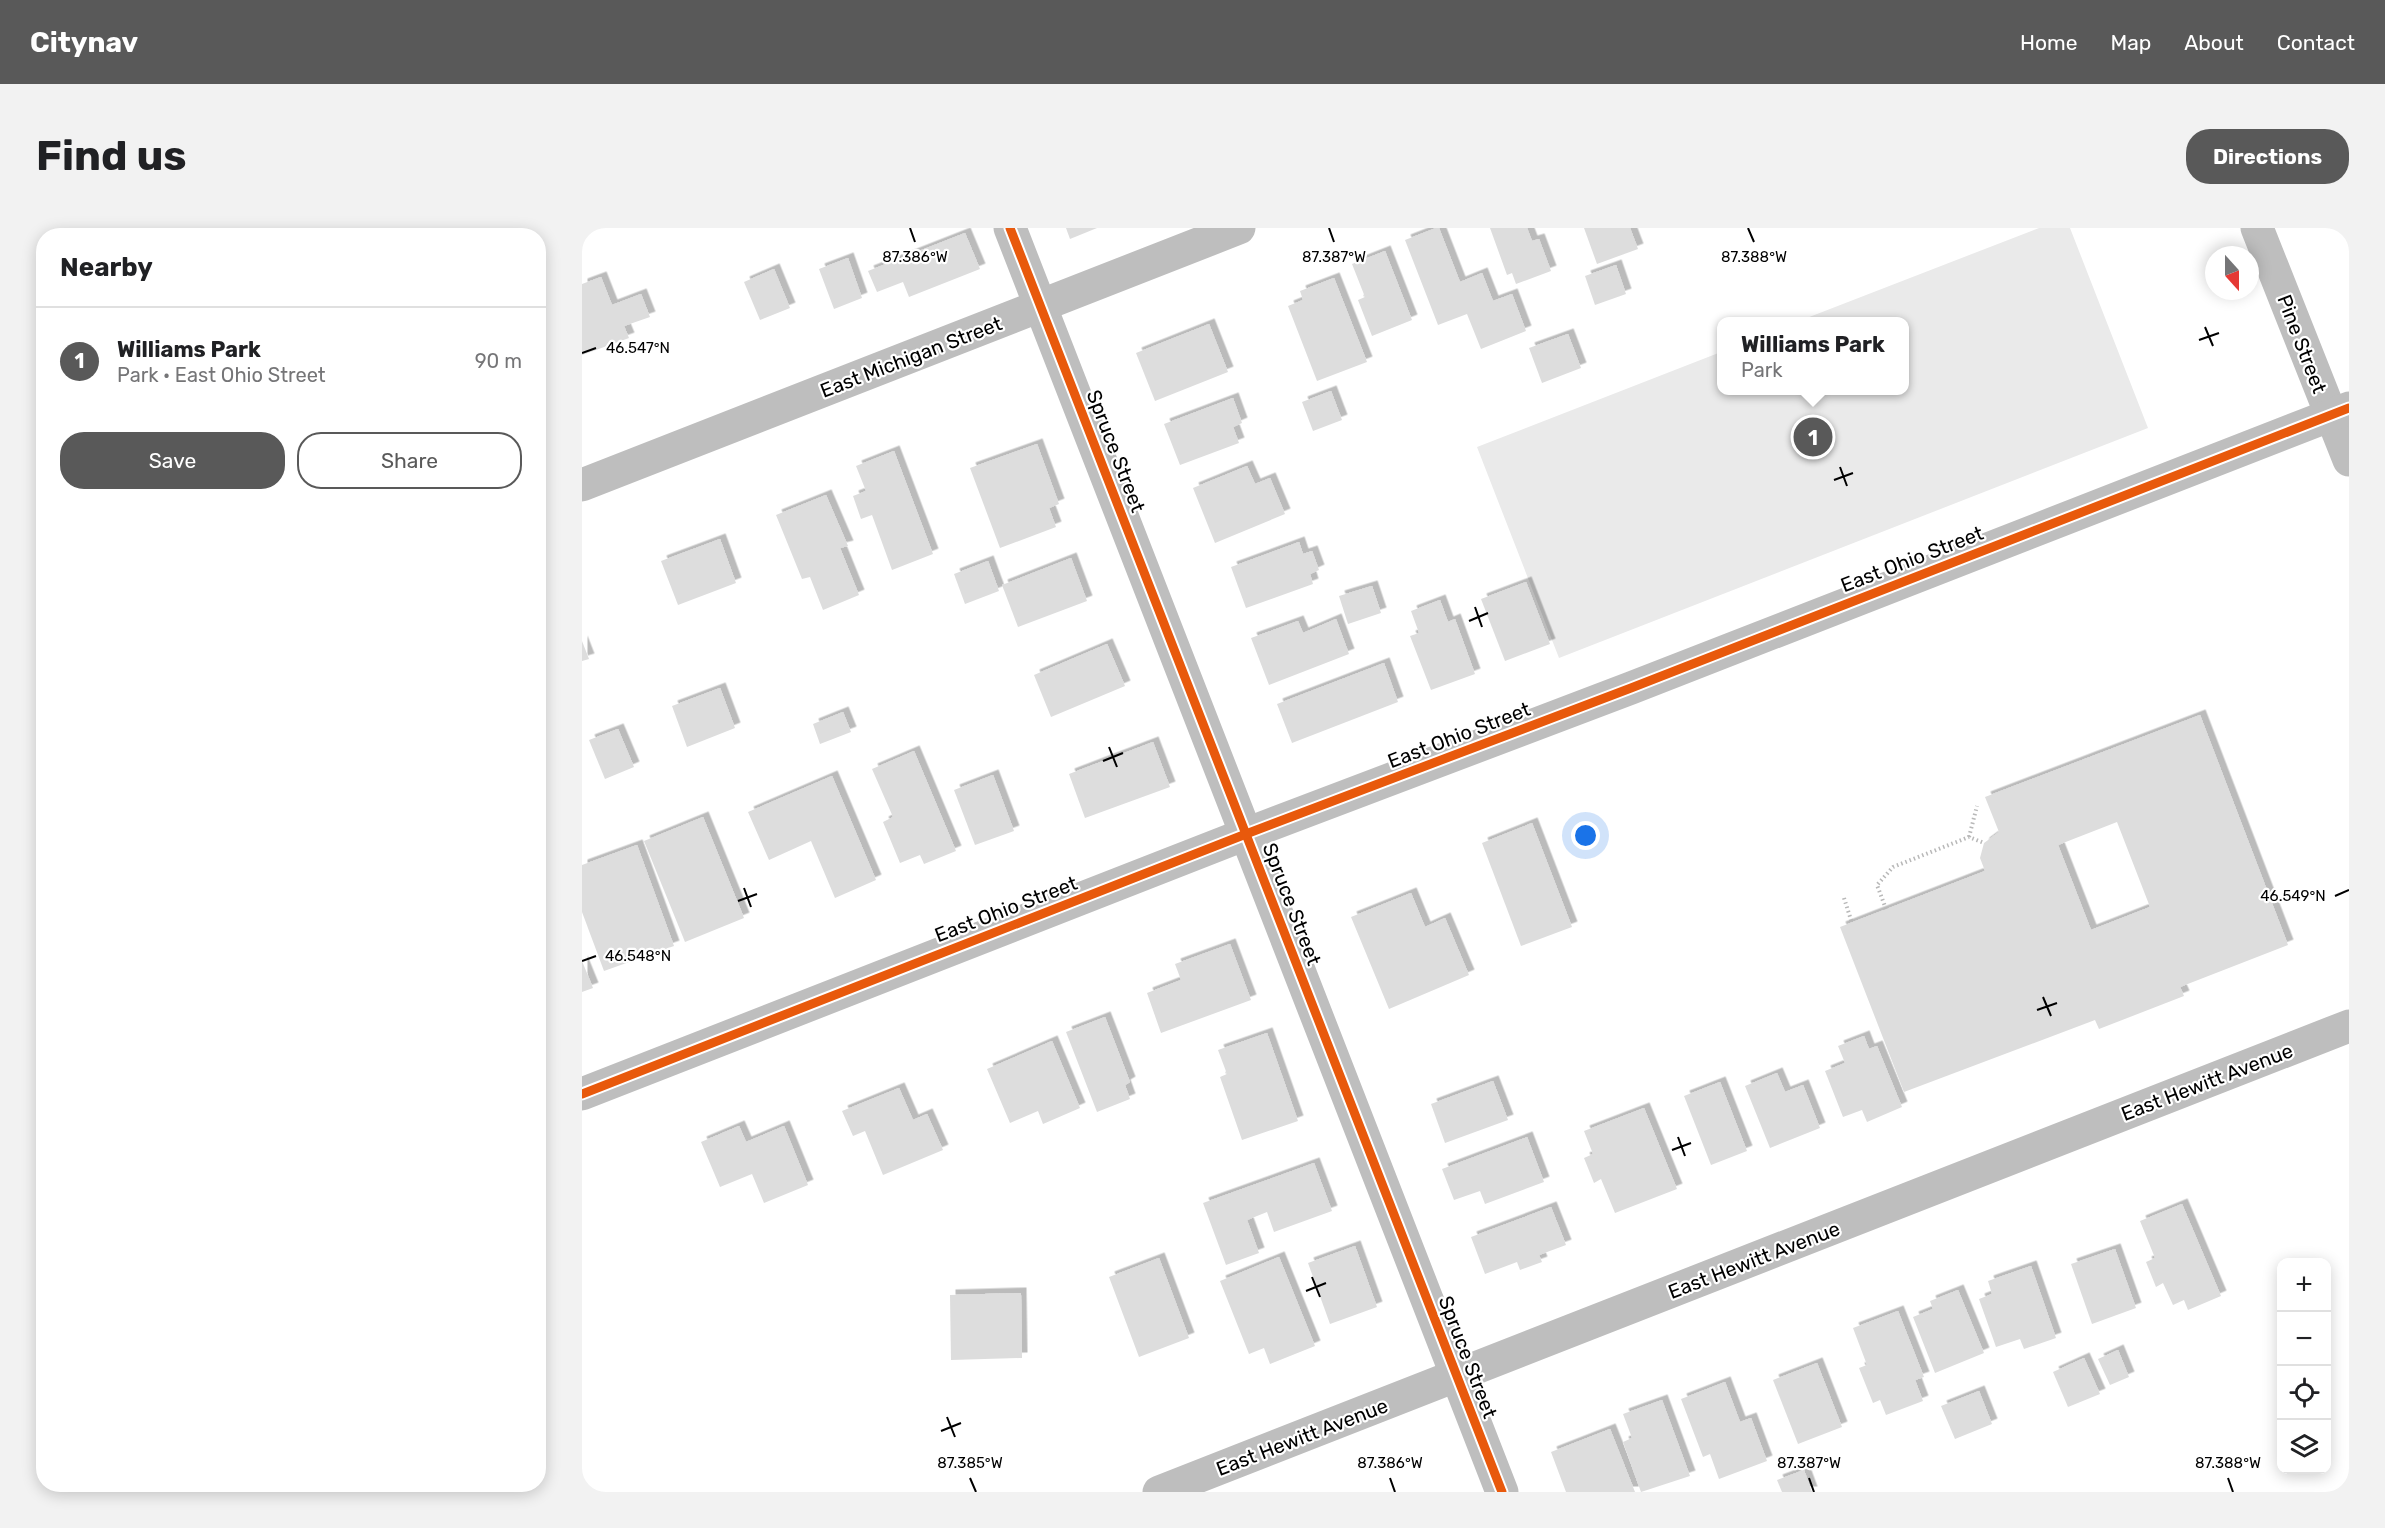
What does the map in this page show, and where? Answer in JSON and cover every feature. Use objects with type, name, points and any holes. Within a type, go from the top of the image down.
[{"type":"street","name":"Spruce Street","points":[[1010,228],[1502,1492]]},
{"type":"street","name":"East Michigan Street","points":[[582,485],[1239,228]]},
{"type":"street","name":"Pine Street","points":[[2257,228],[2340,412],[2349,460]]},
{"type":"street","name":"East Ohio Street","points":[[582,1094],[1246,834],[1621,692],[2340,412]]},
{"type":"street","name":"East Hewitt Avenue","points":[[1159,1492],[2349,1026]]},
{"type":"path","points":[[1969,837],[1977,806]]},
{"type":"path","points":[[1886,909],[1877,885],[1893,867],[1969,837],[1984,843]]},
{"type":"path","points":[[1844,898],[1852,922]]},
{"type":"shaded area","points":[[2039,228],[2070,228],[2148,428],[1559,658],[1477,447],[1717,354],[1717,395],[1909,395],[1909,317],[1809,317]]},
{"type":"building","points":[[1066,228],[1097,228],[1070,239]]},
{"type":"building","points":[[1439,228],[1460,282],[1482,273],[1493,301],[1512,294],[1526,331],[1481,349],[1467,314],[1438,325],[1405,240]]},
{"type":"building","points":[[1490,228],[1527,228],[1532,241],[1539,239],[1551,271],[1516,284],[1512,273],[1507,275]]},
{"type":"building","points":[[1584,228],[1630,228],[1638,249],[1597,264]]},
{"type":"building","points":[[965,233],[980,269],[909,297],[903,282],[877,292],[868,271]]},
{"type":"building","points":[[1385,251],[1412,320],[1372,336],[1358,300],[1365,297],[1352,264]]},
{"type":"building","points":[[848,258],[862,298],[834,309],[819,269]]},
{"type":"building","points":[[1616,265],[1626,294],[1595,305],[1585,276]]},
{"type":"building","points":[[774,269],[790,308],[760,320],[744,282]]},
{"type":"building","points":[[601,277],[612,305],[641,294],[650,317],[624,326],[629,338],[582,355],[582,284]]},
{"type":"building","points":[[1334,278],[1367,362],[1317,381],[1288,306],[1303,300],[1300,291]]},
{"type":"building","points":[[1209,324],[1228,372],[1155,401],[1136,353]]},
{"type":"building","points":[[1568,334],[1581,368],[1542,383],[1529,348]]},
{"type":"building","points":[[1331,391],[1342,420],[1313,431],[1302,402]]},
{"type":"building","points":[[1233,398],[1242,423],[1233,427],[1239,443],[1180,465],[1164,424]]},
{"type":"building","points":[[1037,444],[1059,504],[1049,508],[1056,527],[1000,548],[970,468]]},
{"type":"building","points":[[894,451],[933,554],[892,570],[872,515],[861,519],[853,496],[866,491],[856,466]]},
{"type":"building","points":[[1247,466],[1255,484],[1270,478],[1285,514],[1215,543],[1193,488]]},
{"type":"building","points":[[826,495],[848,546],[840,548],[859,595],[823,610],[810,577],[802,579],[776,515]]},
{"type":"building","points":[[720,539],[736,583],[678,605],[661,561]]},
{"type":"building","points":[[1299,542],[1303,554],[1312,551],[1319,570],[1310,574],[1313,584],[1246,608],[1231,567]]},
{"type":"building","points":[[1071,558],[1087,601],[1018,627],[1002,585]]},
{"type":"building","points":[[988,561],[999,591],[965,604],[954,574]]},
{"type":"building","points":[[1526,582],[1550,644],[1505,661],[1481,599]]},
{"type":"building","points":[[1372,586],[1381,613],[1348,624],[1339,596]]},
{"type":"building","points":[[1440,600],[1448,622],[1455,619],[1475,674],[1431,690],[1410,636],[1419,633],[1411,611]]},
{"type":"building","points":[[1336,619],[1349,654],[1269,685],[1251,638],[1298,621],[1303,633]]},
{"type":"building","points":[[582,641],[589,659],[582,661]]},
{"type":"building","points":[[1107,644],[1125,686],[1051,717],[1034,675]]},
{"type":"building","points":[[1384,663],[1398,702],[1292,743],[1277,704]]},
{"type":"building","points":[[720,688],[735,728],[687,747],[672,706]]},
{"type":"building","points":[[843,712],[851,732],[820,744],[813,724]]},
{"type":"building","points":[[2200,715],[2288,945],[2180,987],[2184,996],[2099,1029],[2095,1020],[1904,1092],[1840,927],[1985,871],[1980,858],[1984,843],[1999,832],[1985,797]],"holes":[[[2117,822],[2150,907],[2091,930],[2058,845]]]},
{"type":"building","points":[[618,729],[634,767],[605,779],[589,740]]},
{"type":"building","points":[[1153,742],[1170,787],[1085,818],[1069,774]]},
{"type":"building","points":[[914,751],[956,851],[924,864],[920,855],[900,863],[883,822],[893,817],[872,769]]},
{"type":"building","points":[[993,775],[1014,831],[975,845],[954,790]]},
{"type":"building","points":[[832,776],[876,880],[835,898],[811,841],[769,860],[748,812]]},
{"type":"building","points":[[703,817],[744,918],[685,942],[644,841]]},
{"type":"building","points":[[1532,823],[1572,927],[1521,946],[1482,843]]},
{"type":"building","points":[[637,845],[674,946],[604,971],[582,912],[582,865]]},
{"type":"building","points":[[1411,893],[1425,927],[1445,918],[1469,975],[1389,1009],[1351,917]]},
{"type":"building","points":[[1230,944],[1251,1000],[1161,1033],[1147,993],[1181,980],[1175,964]]},
{"type":"building","points":[[582,961],[593,988],[582,992]]},
{"type":"building","points":[[1105,1017],[1130,1082],[1125,1085],[1130,1099],[1097,1112],[1066,1032]]},
{"type":"building","points":[[1267,1033],[1298,1121],[1242,1140],[1220,1077],[1227,1074],[1218,1050]]},
{"type":"building","points":[[1864,1036],[1869,1049],[1877,1046],[1902,1107],[1867,1122],[1862,1110],[1843,1117],[1825,1071],[1845,1063],[1838,1046]]},
{"type":"building","points":[[1052,1041],[1080,1108],[1043,1124],[1038,1111],[1010,1123],[987,1069]]},
{"type":"building","points":[[1777,1073],[1785,1092],[1803,1085],[1820,1128],[1770,1148],[1745,1086]]},
{"type":"building","points":[[1493,1081],[1508,1120],[1445,1143],[1431,1104]]},
{"type":"building","points":[[1720,1082],[1747,1151],[1711,1165],[1684,1096]]},
{"type":"building","points":[[899,1088],[913,1120],[927,1114],[943,1150],[883,1175],[865,1131],[853,1136],[842,1111]]},
{"type":"building","points":[[1644,1108],[1677,1189],[1615,1213],[1601,1179],[1594,1183],[1584,1158],[1593,1154],[1584,1131]]},
{"type":"building","points":[[739,1126],[746,1142],[784,1126],[808,1185],[764,1203],[752,1174],[720,1187],[701,1142]]},
{"type":"building","points":[[1527,1137],[1544,1182],[1485,1204],[1480,1191],[1454,1200],[1442,1169]]},
{"type":"building","points":[[1314,1163],[1332,1211],[1274,1232],[1267,1212],[1247,1220],[1259,1253],[1226,1265],[1203,1203]]},
{"type":"building","points":[[2182,1204],[2221,1296],[2188,1310],[2184,1300],[2173,1305],[2163,1283],[2156,1287],[2146,1262],[2155,1258],[2140,1221]]},
{"type":"building","points":[[1551,1207],[1566,1245],[1539,1255],[1542,1262],[1520,1270],[1517,1262],[1485,1274],[1471,1237]]},
{"type":"building","points":[[1355,1246],[1377,1307],[1330,1324],[1308,1263]]},
{"type":"building","points":[[2115,1249],[2136,1308],[2092,1324],[2071,1264]]},
{"type":"building","points":[[1279,1257],[1315,1346],[1270,1364],[1264,1348],[1249,1354],[1220,1281]]},
{"type":"building","points":[[1159,1258],[1189,1338],[1139,1357],[1109,1277]]},
{"type":"building","points":[[2031,1266],[2056,1338],[2024,1349],[2020,1339],[1996,1347],[1979,1299],[1992,1294],[1988,1281]]},
{"type":"building","points":[[1958,1290],[1984,1353],[1935,1373],[1913,1317],[1933,1309],[1930,1301]]},
{"type":"building","points":[[1021,1293],[1022,1358],[951,1360],[950,1295]]},
{"type":"building","points":[[1898,1311],[1924,1377],[1915,1380],[1923,1401],[1886,1415],[1880,1400],[1873,1403],[1859,1368],[1867,1365],[1853,1328]]},
{"type":"building","points":[[2118,1350],[2129,1377],[2110,1385],[2098,1359]]},
{"type":"building","points":[[2084,1358],[2100,1394],[2068,1407],[2053,1372]]},
{"type":"building","points":[[1817,1363],[1842,1427],[1798,1444],[1773,1380]]},
{"type":"building","points":[[1725,1382],[1740,1422],[1751,1418],[1767,1461],[1719,1479],[1710,1454],[1703,1457],[1681,1399]]},
{"type":"building","points":[[1979,1391],[1992,1424],[1955,1439],[1941,1406]]},
{"type":"building","points":[[1662,1400],[1690,1476],[1641,1492],[1623,1442],[1632,1438],[1623,1414]]},
{"type":"building","points":[[1610,1429],[1635,1492],[1566,1492],[1551,1452]]},
{"type":"building","points":[[1804,1470],[1812,1492],[1782,1492],[1777,1480]]},
{"type":"cycle path","points":[[1010,228],[1502,1492]]},
{"type":"cycle path","points":[[582,1094],[1246,834],[1631,688],[2349,408]]},
{"type":"place","name":"Williams Park","points":[[1813,437]]}]
